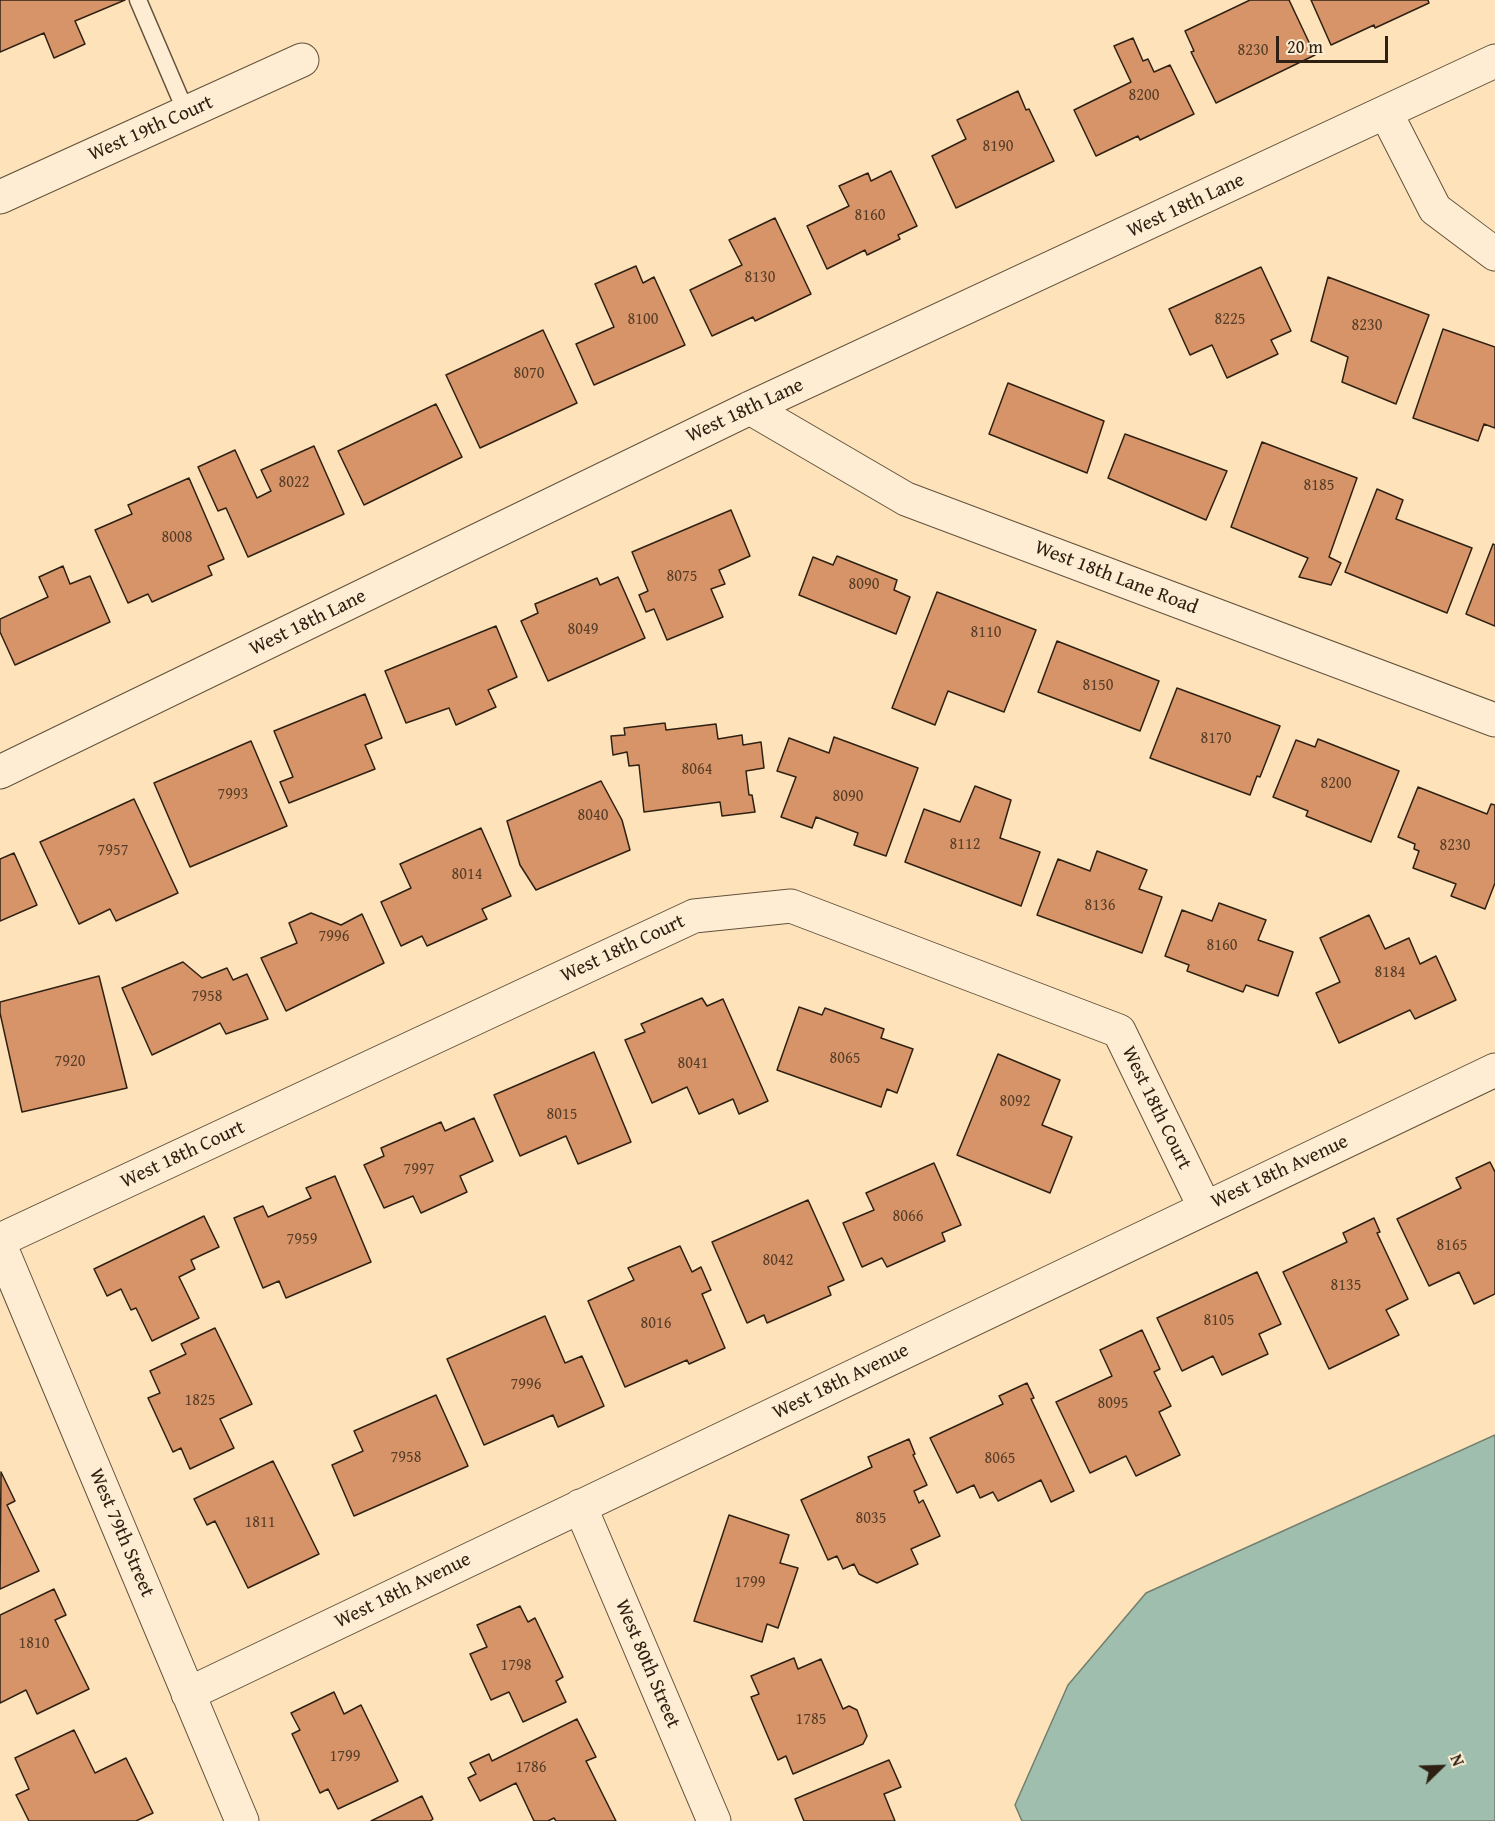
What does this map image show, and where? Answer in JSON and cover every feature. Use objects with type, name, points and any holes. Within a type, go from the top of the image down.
[{"type":"street","name":"West 19th Court","points":[[0,198],[302,60]]},
{"type":"street","name":"West 18th Lane","points":[[0,772],[750,408],[1495,61]]},
{"type":"street","points":[[1386,113],[1435,209],[1495,254]]},
{"type":"street","name":"West 18th Lane Road","points":[[750,408],[906,499],[1495,720]]},
{"type":"street","name":"West 18th Court","points":[[0,1240],[694,915],[791,906],[1119,1031],[1204,1208]]},
{"type":"street","name":"West 18th Avenue","points":[[188,1694],[1495,1070]]},
{"type":"street","name":"West 79th Street","points":[[0,1245],[242,1821]]},
{"type":"street","name":"West 80th Street","points":[[580,1506],[714,1821]]},
{"type":"lane","points":[[138,0],[186,112]]},
{"type":"shaded area","points":[[1495,1435],[1495,1821],[1022,1821],[1015,1805],[1068,1685],[1146,1593]]},
{"type":"building","points":[[0,0],[125,0],[75,21],[85,44],[54,58],[44,33],[0,52]]},
{"type":"building","points":[[1250,0],[1289,0],[1315,55],[1216,103],[1191,52],[1194,51],[1185,31]]},
{"type":"building","points":[[1311,0],[1428,0],[1429,3],[1331,45]]},
{"type":"building","points":[[1133,38],[1143,61],[1148,59],[1154,72],[1170,65],[1194,114],[1140,140],[1138,136],[1096,156],[1074,110],[1131,82],[1114,46]]},
{"type":"building","points":[[1018,91],[1054,161],[956,208],[932,156],[966,139],[957,120]]},
{"type":"building","points":[[891,171],[917,226],[898,235],[900,239],[867,255],[865,250],[827,269],[807,226],[849,206],[839,186],[868,173],[871,181]]},
{"type":"building","points":[[775,218],[811,294],[755,321],[753,317],[712,336],[690,290],[742,265],[729,240]]},
{"type":"building","points":[[636,266],[643,283],[654,277],[685,345],[594,385],[576,344],[614,327],[595,284]]},
{"type":"building","points":[[1261,267],[1291,331],[1271,340],[1278,354],[1227,378],[1212,345],[1190,355],[1169,309]]},
{"type":"building","points":[[1328,277],[1429,315],[1396,404],[1342,382],[1348,357],[1311,341]]},
{"type":"building","points":[[1443,329],[1495,347],[1495,428],[1484,424],[1478,441],[1413,418]]},
{"type":"building","points":[[543,330],[577,403],[480,448],[446,375]]},
{"type":"building","points":[[1008,383],[1104,421],[1087,473],[989,434]]},
{"type":"building","points":[[436,404],[462,457],[364,505],[338,451]]},
{"type":"building","points":[[1125,434],[1227,471],[1206,520],[1108,478]]},
{"type":"building","points":[[1262,442],[1357,478],[1329,557],[1341,563],[1331,585],[1299,577],[1308,558],[1231,527]]},
{"type":"building","points":[[314,446],[344,514],[248,557],[226,508],[218,511],[198,467],[235,450],[257,498],[271,491],[261,470]]},
{"type":"building","points":[[189,478],[224,559],[208,566],[212,575],[152,602],[148,594],[128,603],[95,530],[132,514],[128,505]]},
{"type":"building","points":[[1377,489],[1403,500],[1396,519],[1472,548],[1447,613],[1345,572]]},
{"type":"building","points":[[731,510],[750,556],[719,570],[725,584],[711,589],[723,617],[667,640],[654,609],[646,612],[639,595],[648,591],[632,552]]},
{"type":"building","points":[[1493,544],[1495,545],[1495,626],[1466,614]]},
{"type":"building","points":[[837,556],[897,580],[894,590],[910,597],[896,634],[799,595],[813,557],[833,565]]},
{"type":"building","points":[[63,566],[70,584],[90,576],[110,622],[15,665],[0,632],[0,619],[48,597],[39,577]]},
{"type":"building","points":[[618,577],[645,638],[548,681],[521,621],[538,613],[535,604],[597,578],[600,585]]},
{"type":"building","points":[[937,592],[1036,630],[1004,712],[948,691],[935,725],[892,708]]},
{"type":"building","points":[[496,626],[517,677],[488,690],[496,707],[456,725],[449,708],[406,723],[385,671]]},
{"type":"building","points":[[1057,641],[1159,681],[1140,731],[1038,692]]},
{"type":"building","points":[[1177,688],[1280,726],[1260,777],[1257,776],[1250,795],[1150,758]]},
{"type":"building","points":[[365,694],[382,738],[365,745],[375,769],[289,803],[280,782],[293,777],[274,731]]},
{"type":"building","points":[[665,723],[666,730],[716,724],[718,739],[742,735],[743,745],[761,742],[764,768],[746,771],[749,795],[752,795],[755,812],[722,816],[720,802],[644,812],[639,765],[629,766],[627,752],[613,755],[611,736],[625,735],[624,728]]},
{"type":"building","points":[[834,737],[918,768],[886,856],[854,845],[858,833],[816,817],[812,828],[781,817],[796,777],[777,771],[789,738],[829,753]]},
{"type":"building","points":[[1318,739],[1399,771],[1371,842],[1306,816],[1308,811],[1273,797],[1296,740],[1315,747]]},
{"type":"building","points":[[251,741],[287,826],[190,867],[154,783]]},
{"type":"building","points":[[601,781],[622,820],[630,850],[536,890],[520,865],[507,821]]},
{"type":"building","points":[[975,786],[1011,800],[1000,838],[1040,852],[1021,906],[905,862],[924,809],[960,822]]},
{"type":"building","points":[[1418,787],[1487,814],[1491,804],[1495,805],[1495,883],[1485,909],[1451,896],[1456,884],[1413,868],[1419,851],[1414,849],[1415,844],[1398,837]]},
{"type":"building","points":[[134,799],[178,893],[116,921],[110,909],[79,924],[40,842]]},
{"type":"building","points":[[481,828],[511,896],[482,909],[487,919],[427,946],[422,936],[401,946],[381,902],[411,888],[400,864]]},
{"type":"building","points":[[1097,851],[1147,870],[1139,889],[1162,897],[1142,953],[1037,915],[1058,859],[1090,871]]},
{"type":"building","points":[[14,853],[37,905],[0,921],[0,859]]},
{"type":"building","points":[[1219,903],[1266,920],[1258,940],[1293,952],[1278,996],[1246,985],[1243,992],[1187,971],[1189,965],[1165,956],[1182,910],[1212,921]]},
{"type":"building","points":[[311,913],[341,925],[362,914],[384,963],[286,1011],[261,958],[297,943],[289,923]]},
{"type":"building","points":[[1369,915],[1385,949],[1409,938],[1420,964],[1436,956],[1456,1000],[1415,1019],[1410,1010],[1339,1043],[1316,993],[1340,982],[1320,938]]},
{"type":"building","points":[[183,962],[202,978],[227,968],[233,980],[247,974],[268,1019],[226,1034],[220,1023],[152,1055],[122,988]]},
{"type":"building","points":[[99,976],[127,1088],[22,1112],[0,1013],[0,1002]]},
{"type":"building","points":[[702,998],[707,1006],[723,999],[768,1101],[739,1114],[733,1099],[699,1114],[687,1087],[652,1103],[625,1040],[645,1032],[641,1024]]},
{"type":"building","points":[[799,1007],[822,1015],[825,1008],[884,1029],[881,1038],[913,1049],[897,1093],[887,1089],[881,1107],[777,1070]]},
{"type":"building","points":[[594,1052],[631,1142],[578,1164],[566,1136],[520,1156],[494,1095]]},
{"type":"building","points":[[998,1054],[1060,1080],[1042,1125],[1072,1137],[1050,1193],[957,1155]]},
{"type":"building","points":[[474,1118],[493,1161],[460,1176],[467,1192],[421,1213],[413,1196],[384,1208],[364,1165],[384,1156],[381,1148],[441,1122],[445,1131]]},
{"type":"building","points":[[1490,1162],[1495,1172],[1495,1294],[1474,1304],[1459,1272],[1429,1286],[1397,1219],[1461,1188],[1456,1178]]},
{"type":"building","points":[[934,1163],[961,1225],[942,1233],[945,1241],[887,1267],[882,1258],[862,1267],[843,1223],[874,1210],[866,1193]]},
{"type":"building","points":[[335,1176],[371,1262],[286,1298],[279,1281],[263,1288],[234,1218],[263,1206],[268,1217],[311,1198],[306,1188]]},
{"type":"building","points":[[808,1200],[844,1280],[828,1287],[831,1295],[767,1323],[764,1315],[747,1323],[712,1242]]},
{"type":"building","points":[[204,1216],[219,1247],[191,1260],[195,1269],[179,1277],[199,1318],[152,1341],[136,1308],[131,1310],[121,1289],[107,1296],[94,1269]]},
{"type":"building","points":[[1374,1218],[1380,1232],[1377,1233],[1408,1299],[1386,1310],[1399,1335],[1329,1369],[1283,1272],[1347,1242],[1343,1233]]},
{"type":"building","points":[[680,1246],[692,1272],[701,1267],[711,1290],[702,1294],[725,1348],[689,1364],[687,1360],[625,1387],[588,1301],[634,1280],[628,1268]]},
{"type":"building","points":[[1257,1272],[1281,1324],[1259,1334],[1268,1354],[1222,1375],[1213,1356],[1182,1371],[1157,1318]]},
{"type":"building","points":[[545,1316],[565,1363],[582,1356],[604,1406],[558,1427],[553,1415],[484,1445],[447,1359]]},
{"type":"building","points":[[215,1328],[252,1404],[220,1419],[234,1448],[190,1469],[181,1448],[173,1452],[148,1398],[160,1393],[150,1371],[186,1354],[181,1344]]},
{"type":"building","points":[[1142,1330],[1160,1369],[1154,1372],[1171,1406],[1159,1412],[1180,1455],[1136,1476],[1126,1456],[1090,1473],[1056,1402],[1112,1376],[1100,1350]]},
{"type":"building","points":[[1027,1383],[1034,1398],[1031,1399],[1074,1491],[1051,1502],[1041,1480],[998,1501],[993,1492],[980,1498],[974,1485],[957,1493],[930,1438],[1003,1404],[999,1396]]},
{"type":"building","points":[[436,1395],[468,1466],[354,1516],[332,1465],[363,1451],[354,1431]]},
{"type":"building","points":[[909,1439],[915,1454],[913,1455],[927,1485],[914,1491],[919,1503],[923,1500],[940,1536],[911,1549],[918,1564],[877,1583],[859,1574],[854,1564],[843,1569],[837,1556],[828,1560],[801,1500],[872,1467],[868,1457]]},
{"type":"building","points":[[273,1461],[319,1554],[248,1588],[215,1521],[207,1525],[194,1499]]},
{"type":"building","points":[[1,1472],[15,1501],[7,1505],[39,1571],[0,1589]]},
{"type":"building","points":[[729,1515],[789,1535],[780,1563],[798,1568],[778,1628],[767,1624],[762,1642],[694,1621]]},
{"type":"building","points":[[54,1589],[66,1615],[55,1620],[89,1689],[37,1714],[26,1690],[0,1703],[0,1615]]},
{"type":"building","points":[[520,1606],[528,1622],[535,1618],[563,1677],[556,1681],[566,1702],[523,1722],[509,1692],[491,1700],[470,1654],[487,1647],[477,1625]]},
{"type":"building","points":[[794,1658],[798,1669],[821,1659],[843,1709],[849,1706],[857,1710],[867,1736],[863,1744],[793,1774],[786,1756],[778,1760],[751,1697],[759,1694],[751,1676]]},
{"type":"building","points":[[334,1692],[344,1714],[361,1705],[398,1781],[338,1809],[328,1789],[320,1793],[292,1734],[300,1730],[291,1713]]},
{"type":"building","points":[[577,1719],[596,1757],[586,1761],[616,1821],[556,1821],[554,1818],[548,1821],[534,1821],[516,1783],[480,1801],[468,1778],[476,1774],[470,1763],[489,1754],[492,1761]]},
{"type":"building","points":[[74,1730],[95,1773],[126,1758],[153,1813],[136,1821],[29,1821],[16,1795],[29,1789],[15,1758]]},
{"type":"building","points":[[889,1760],[901,1787],[884,1794],[895,1821],[804,1821],[795,1799]]},
{"type":"building","points":[[422,1796],[433,1819],[430,1821],[371,1821]]}]
